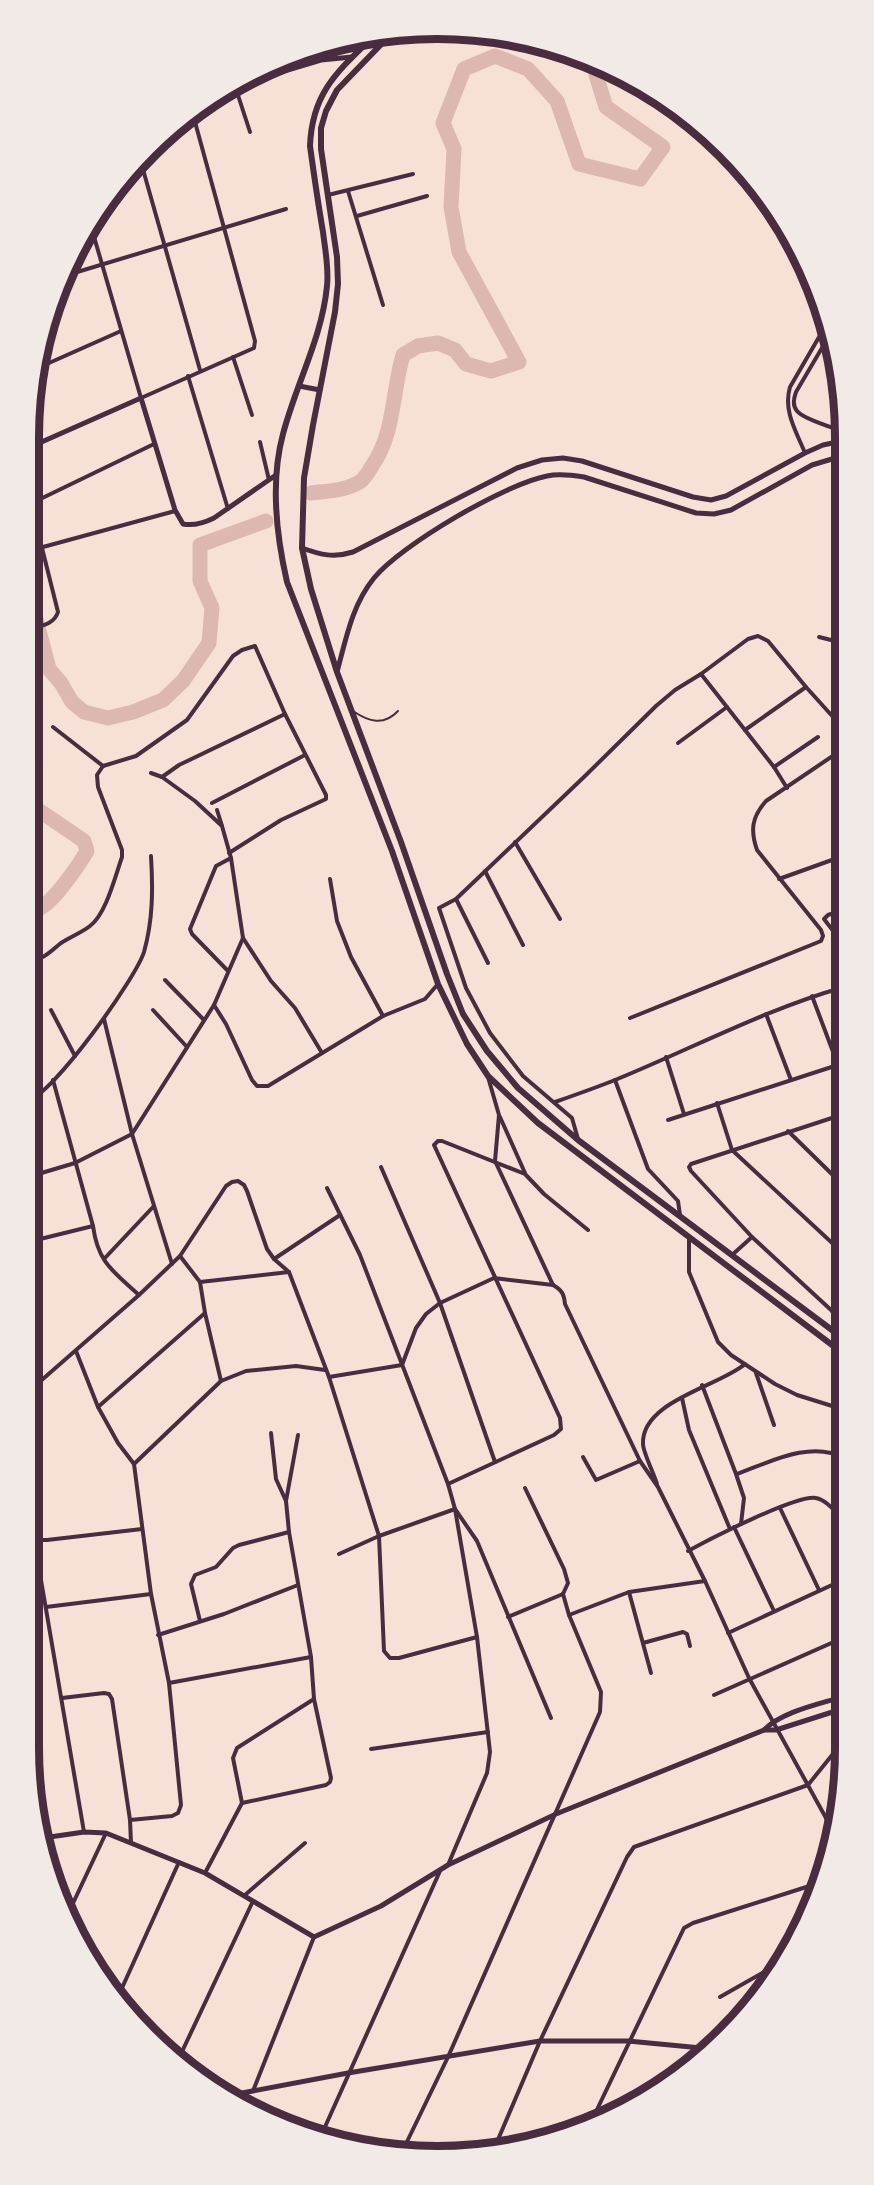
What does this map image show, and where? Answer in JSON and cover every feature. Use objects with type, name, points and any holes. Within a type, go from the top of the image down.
[{"type":"main road","points":[[383,42],[337,90],[326,111],[321,128],[321,148],[337,257],[338,284],[335,312],[304,478],[302,548],[311,589],[337,672],[463,1014],[487,1052],[518,1088],[578,1140],[835,1332]]},
{"type":"main road","points":[[363,46],[324,88],[315,109],[311,127],[310,146],[327,261],[328,284],[318,333],[283,433],[276,475],[278,532],[287,582],[392,850],[438,984],[467,1044],[488,1076],[538,1123],[835,1347]]},
{"type":"street","points":[[284,70],[321,60],[352,57]]},
{"type":"street","points":[[234,94],[250,132]]},
{"type":"street","points":[[39,443],[254,348],[255,341],[195,121]]},
{"type":"street","points":[[143,170],[200,370]]},
{"type":"street","points":[[328,195],[413,174]]},
{"type":"street","points":[[348,190],[383,305]]},
{"type":"street","points":[[357,216],[427,196]]},
{"type":"street","points":[[75,273],[286,209]]},
{"type":"street","points":[[94,235],[154,444],[175,510],[183,525],[204,523],[228,510],[276,475]]},
{"type":"street","points":[[46,364],[122,331]]},
{"type":"street","points":[[805,453],[787,410],[787,398],[790,387],[821,334]]},
{"type":"street","points":[[824,345],[796,392],[793,402],[796,410],[804,416],[835,428]]},
{"type":"street","points":[[233,357],[252,415]]},
{"type":"street","points":[[188,376],[228,510]]},
{"type":"street","points":[[299,386],[320,390]]},
{"type":"street","points":[[260,442],[269,481]]},
{"type":"street","points":[[302,548],[329,556],[340,556],[353,552],[479,486],[517,468],[542,460],[563,458],[582,461],[711,500],[726,496],[805,453],[835,442]]},
{"type":"street","points":[[39,500],[154,444]]},
{"type":"street","points":[[337,672],[349,627],[359,601],[374,579],[390,562],[460,515],[525,483],[548,476],[584,477],[696,513],[714,514],[731,510],[812,465],[835,458]]},
{"type":"street","points":[[43,547],[175,510]]},
{"type":"street","points":[[39,531],[58,612],[56,619],[39,627]]},
{"type":"street","points":[[578,1140],[573,1120],[523,1076],[490,1033],[466,988],[439,908],[456,899],[656,706],[748,639],[758,636],[768,641],[835,719]]},
{"type":"street","points":[[819,637],[835,641]]},
{"type":"street","points":[[39,959],[90,926],[100,914],[122,857],[122,850],[98,787],[98,776],[103,766],[136,756],[179,727],[187,720],[233,656],[255,646],[326,799],[281,820],[216,866],[190,929],[192,934],[228,971]]},
{"type":"street","points":[[701,674],[774,767],[787,788]]},
{"type":"street","points":[[745,730],[806,687]]},
{"type":"street","points":[[678,743],[727,707]]},
{"type":"street","points":[[162,777],[179,765],[285,714]]},
{"type":"street","points":[[53,727],[103,766]]},
{"type":"street","points":[[774,767],[818,737]]},
{"type":"street","points":[[212,803],[305,755]]},
{"type":"street","points":[[630,1018],[821,940],[821,930],[757,850],[752,836],[753,824],[758,811],[766,801],[835,755]]},
{"type":"street","points":[[151,773],[162,777],[195,801],[222,826]]},
{"type":"street","points":[[217,810],[230,855],[243,938],[271,981],[295,1008],[322,1053]]},
{"type":"street","points":[[515,842],[560,920]]},
{"type":"street","points":[[39,1094],[75,1056],[104,1019],[126,987],[143,955],[150,926],[153,896],[151,856]]},
{"type":"street","points":[[779,879],[835,859]]},
{"type":"street","points":[[485,871],[522,945]]},
{"type":"street","points":[[330,879],[337,921],[347,948],[383,1016]]},
{"type":"street","points":[[456,899],[488,963]]},
{"type":"street","points":[[835,913],[825,916],[824,919],[835,932]]},
{"type":"street","points":[[39,1174],[75,1163],[132,1134],[214,1005],[243,938]]},
{"type":"street","points":[[165,980],[204,1020]]},
{"type":"street","points":[[214,1005],[257,1086],[268,1086],[383,1016],[425,999],[438,984]]},
{"type":"street","points":[[555,1102],[615,1080],[766,1014],[835,989]]},
{"type":"street","points":[[812,996],[835,1057]]},
{"type":"street","points":[[51,1010],[75,1056]]},
{"type":"street","points":[[153,1010],[187,1047]]},
{"type":"street","points":[[766,1014],[791,1080]]},
{"type":"street","points":[[104,1019],[132,1134],[172,1264]]},
{"type":"street","points":[[666,1057],[684,1114]]},
{"type":"street","points":[[668,1120],[835,1066]]},
{"type":"street","points":[[488,1076],[499,1115],[525,1174],[544,1194],[588,1230]]},
{"type":"street","points":[[53,1080],[93,1226],[96,1247],[106,1265],[139,1295]]},
{"type":"street","points":[[615,1080],[648,1169],[678,1201],[680,1216]]},
{"type":"street","points":[[717,1103],[732,1150],[835,1246]]},
{"type":"street","points":[[499,1115],[495,1161],[553,1285]]},
{"type":"street","points":[[835,1117],[732,1150],[691,1164],[689,1167],[752,1237],[835,1314]]},
{"type":"street","points":[[788,1131],[835,1177]]},
{"type":"street","points":[[448,1484],[554,1435],[561,1429],[560,1418],[434,1145],[442,1141],[525,1174]]},
{"type":"street","points":[[381,1167],[440,1303],[495,1462]]},
{"type":"street","points":[[39,1382],[139,1295],[180,1256],[226,1186],[238,1180],[244,1185],[267,1248],[274,1259],[289,1272],[329,1377],[379,1536],[384,1651],[390,1658],[399,1658],[477,1637]]},
{"type":"street","points":[[327,1188],[360,1255],[448,1484],[455,1509],[477,1637],[490,1752],[487,1773],[448,1865]]},
{"type":"street","points":[[104,1259],[153,1207]]},
{"type":"street","points":[[274,1259],[340,1215]]},
{"type":"street","points":[[39,1239],[93,1226]]},
{"type":"street","points":[[731,1256],[752,1237]]},
{"type":"street","points":[[689,1239],[689,1272],[718,1342],[731,1355],[756,1373],[797,1395],[835,1407]]},
{"type":"street","points":[[180,1256],[200,1282],[221,1381]]},
{"type":"street","points":[[200,1282],[289,1272]]},
{"type":"street","points":[[402,1365],[416,1328],[426,1314],[440,1303],[494,1278],[553,1285],[564,1295],[565,1304],[632,1445],[658,1487]]},
{"type":"street","points":[[98,1407],[205,1313]]},
{"type":"street","points":[[76,1351],[98,1407],[118,1443],[134,1464],[151,1594],[169,1683],[182,1798],[178,1813],[172,1816],[130,1820]]},
{"type":"street","points":[[745,1364],[730,1375],[702,1385],[670,1404],[658,1414],[645,1431],[643,1447],[658,1487],[705,1581],[749,1678],[828,1821]]},
{"type":"street","points":[[329,1377],[402,1365]]},
{"type":"street","points":[[134,1464],[221,1381],[246,1371],[296,1366],[325,1370]]},
{"type":"street","points":[[756,1373],[774,1425]]},
{"type":"street","points":[[702,1385],[744,1498],[741,1524]]},
{"type":"street","points":[[682,1398],[690,1430],[732,1528],[774,1611]]},
{"type":"street","points":[[271,1433],[276,1479],[286,1501]]},
{"type":"street","points":[[242,1803],[326,1785],[331,1778],[314,1699],[311,1657],[289,1532],[286,1501],[298,1435]]},
{"type":"street","points":[[736,1474],[810,1451],[828,1451],[835,1454]]},
{"type":"street","points":[[583,1457],[596,1480],[640,1461]]},
{"type":"street","points":[[406,2145],[448,2057],[556,1814],[600,1712],[602,1702],[601,1692],[569,1615],[563,1594],[568,1583],[564,1569],[525,1488]]},
{"type":"street","points":[[688,1551],[741,1524],[808,1498],[822,1501],[835,1512]]},
{"type":"street","points":[[780,1508],[819,1590]]},
{"type":"street","points":[[339,1554],[379,1536],[455,1509]]},
{"type":"street","points":[[455,1509],[477,1541],[551,1718]]},
{"type":"street","points":[[39,1540],[142,1529]]},
{"type":"street","points":[[200,1622],[191,1584],[195,1575],[216,1567],[232,1548],[289,1532]]},
{"type":"street","points":[[39,1573],[84,1832]]},
{"type":"street","points":[[569,1615],[629,1592],[705,1581]]},
{"type":"street","points":[[728,1633],[835,1583]]},
{"type":"street","points":[[158,1635],[200,1622],[298,1585]]},
{"type":"street","points":[[629,1592],[651,1673]]},
{"type":"street","points":[[46,1607],[151,1594]]},
{"type":"street","points":[[508,1617],[563,1594]]},
{"type":"street","points":[[643,1643],[683,1632],[687,1634],[690,1646]]},
{"type":"street","points":[[714,1695],[835,1641]]},
{"type":"street","points":[[169,1683],[311,1657]]},
{"type":"street","points":[[62,1698],[104,1693],[109,1694],[112,1699],[130,1820],[131,1843]]},
{"type":"street","points":[[205,1873],[242,1803],[233,1758],[234,1752],[314,1699]]},
{"type":"street","points":[[764,1730],[772,1722],[835,1700]]},
{"type":"street","points":[[253,2091],[314,1937],[381,1906],[448,1865],[556,1814],[764,1730],[776,1730],[835,1711]]},
{"type":"street","points":[[371,1749],[488,1732]]},
{"type":"street","points":[[498,2141],[540,2041],[627,1857],[634,1847],[808,1785],[835,1753]]},
{"type":"street","points":[[50,1837],[84,1832],[106,1833],[205,1873],[314,1937]]},
{"type":"street","points":[[72,1906],[106,1833]]},
{"type":"street","points":[[245,1896],[305,1843]]},
{"type":"street","points":[[121,1990],[179,1862]]},
{"type":"street","points":[[324,2129],[440,1871]]},
{"type":"street","points":[[595,2113],[684,1928],[693,1923],[810,1886]]},
{"type":"street","points":[[182,2053],[253,1900]]},
{"type":"street","points":[[720,1997],[767,1970]]},
{"type":"street","points":[[239,2094],[540,2041],[628,2041],[698,2048]]},
{"type":"lane","points":[[351,710],[368,720],[377,722],[392,718],[398,711]]},
{"type":"waterway","points":[[311,493],[349,487],[361,481],[367,474],[385,440],[403,355],[418,346],[438,343],[455,350],[466,364],[491,371],[519,362],[459,252],[451,207],[454,149],[443,123],[464,69],[495,56],[528,69],[557,101],[579,164],[640,179],[663,147],[606,107],[596,72]]},
{"type":"waterway","points":[[39,631],[49,669],[61,683],[72,702],[84,712],[108,718],[133,712],[163,700],[183,681],[209,643],[212,608],[200,581],[200,545],[266,521]]},
{"type":"waterway","points":[[39,810],[84,841],[87,851],[54,896],[39,908]]}]
